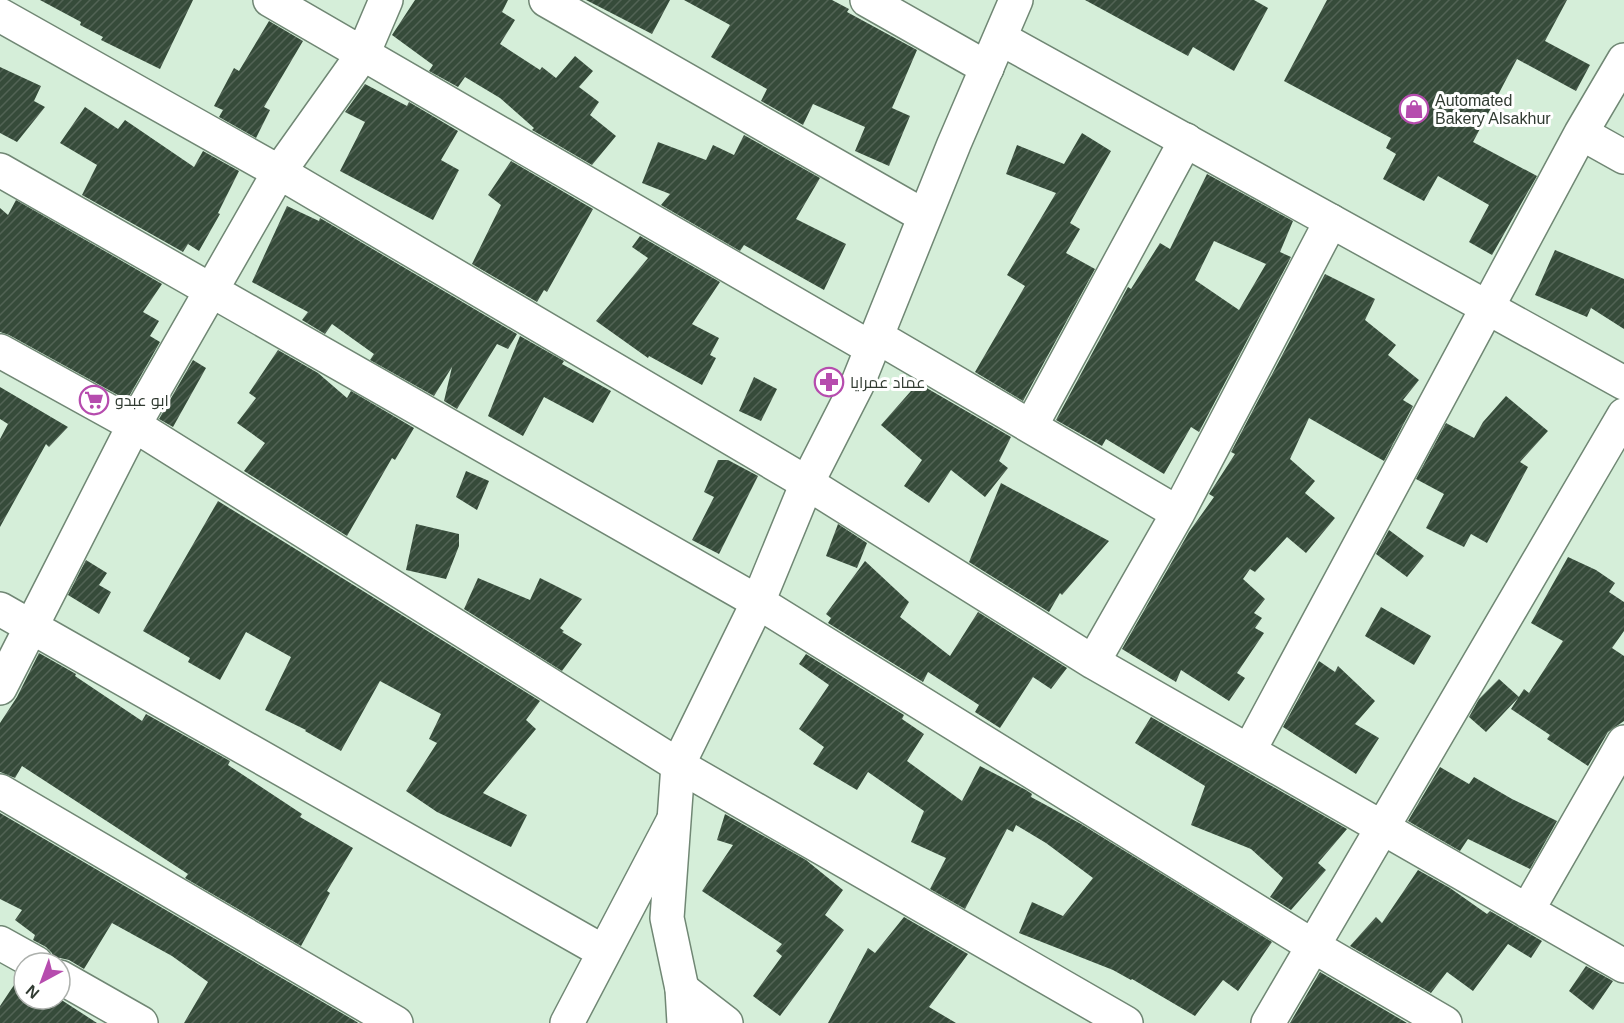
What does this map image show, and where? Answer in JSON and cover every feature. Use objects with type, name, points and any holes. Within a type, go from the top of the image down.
[{"type":"street","points":[[270,0],[874,342],[1031,426],[1178,513]]},
{"type":"street","points":[[0,688],[134,425],[279,172],[363,54],[386,0]]},
{"type":"street","points":[[546,0],[924,216]]},
{"type":"street","points":[[867,0],[987,68]]},
{"type":"street","points":[[684,1023],[682,989],[667,918],[678,765],[758,602],[807,483],[857,385],[924,216],[1016,0]]},
{"type":"street","points":[[0,15],[279,172],[807,483],[1093,662],[1624,966]]},
{"type":"street","points":[[1000,38],[1624,383]]},
{"type":"street","points":[[1249,751],[1581,133],[1624,60]]},
{"type":"street","points":[[1581,133],[1624,157]]},
{"type":"street","points":[[1031,426],[1186,140]]},
{"type":"street","points":[[0,170],[758,602],[1313,946],[1445,1023]]},
{"type":"street","points":[[1093,662],[1178,513],[1331,221]]},
{"type":"street","points":[[0,351],[134,425],[678,765],[1126,1023]]},
{"type":"street","points":[[1268,1023],[1624,415]]},
{"type":"street","points":[[0,609],[604,952]]},
{"type":"street","points":[[1527,911],[1624,742]]},
{"type":"street","points":[[0,791],[396,1023]]},
{"type":"street","points":[[567,1023],[673,821]]},
{"type":"street","points":[[0,943],[14,951]]},
{"type":"street","points":[[72,984],[141,1023]]},
{"type":"street","points":[[682,989],[726,1023]]},
{"type":"building","points":[[40,0],[193,0],[160,69],[101,40],[103,37],[80,25],[81,22]]},
{"type":"building","points":[[415,0],[508,0],[502,12],[515,20],[500,44],[540,70],[542,67],[556,78],[575,56],[593,71],[579,87],[599,102],[590,115],[616,136],[592,165],[532,130],[534,128],[500,98],[465,77],[458,87],[429,71],[433,65],[392,35]]},
{"type":"building","points":[[586,0],[670,0],[652,34]]},
{"type":"building","points":[[684,0],[832,0],[849,9],[847,12],[917,50],[892,108],[910,116],[889,166],[855,151],[865,127],[813,104],[803,125],[761,101],[767,89],[711,57],[730,25]]},
{"type":"building","points":[[1085,0],[1254,0],[1268,8],[1234,71],[1193,47],[1188,56]]},
{"type":"building","name":"Automated Bakery Alsakhur","points":[[1327,0],[1567,0],[1545,41],[1590,65],[1576,91],[1517,59],[1473,142],[1537,176],[1492,255],[1469,242],[1489,205],[1438,176],[1424,201],[1383,179],[1396,154],[1386,148],[1391,138],[1284,81]]},
{"type":"building","points":[[269,21],[303,41],[264,107],[270,110],[256,138],[219,117],[223,110],[214,106],[234,68],[239,71]]},
{"type":"building","points":[[0,67],[41,86],[34,101],[45,107],[17,142],[0,133]]},
{"type":"building","points":[[365,84],[407,106],[409,102],[458,131],[441,160],[459,170],[433,220],[340,171],[365,122],[345,112]]},
{"type":"building","points":[[85,107],[118,129],[125,120],[194,167],[203,151],[239,171],[218,213],[220,214],[199,251],[188,244],[183,252],[82,195],[97,165],[60,143]]},
{"type":"building","points":[[1082,133],[1111,151],[1070,223],[1080,229],[1066,253],[1095,269],[1023,401],[975,372],[1025,286],[1007,275],[1056,193],[1006,174],[1017,145],[1064,164]]},
{"type":"building","points":[[744,135],[820,178],[796,219],[846,244],[824,290],[744,245],[740,251],[661,205],[670,194],[642,183],[658,142],[706,160],[713,145],[734,155]]},
{"type":"building","points":[[511,161],[593,209],[547,292],[544,290],[537,302],[472,264],[501,205],[488,195]]},
{"type":"building","points":[[1207,174],[1293,221],[1280,252],[1291,257],[1199,432],[1191,427],[1164,474],[1106,439],[1102,446],[1056,420],[1128,287],[1131,289],[1160,243],[1170,249]],"holes":[[[1214,241],[1266,264],[1239,310],[1195,280]]]},
{"type":"building","points":[[16,200],[162,284],[143,312],[159,321],[150,336],[160,342],[127,400],[0,332],[0,208],[8,215]]},
{"type":"building","points":[[287,206],[319,221],[320,218],[517,334],[508,349],[497,344],[457,409],[444,401],[452,367],[434,396],[370,360],[374,354],[332,324],[325,334],[302,320],[308,312],[252,282]]},
{"type":"building","points":[[640,236],[720,282],[692,324],[719,338],[710,355],[716,358],[702,385],[649,356],[648,358],[596,321],[648,258],[632,247]]},
{"type":"building","points":[[1555,250],[1624,279],[1624,329],[1591,308],[1587,317],[1535,295]]},
{"type":"building","points":[[1325,274],[1375,299],[1365,320],[1396,345],[1388,355],[1419,380],[1403,400],[1413,406],[1384,461],[1309,418],[1290,459],[1315,481],[1305,493],[1335,518],[1306,553],[1287,537],[1255,572],[1250,569],[1243,579],[1265,599],[1254,613],[1262,618],[1255,628],[1264,633],[1237,673],[1245,678],[1229,701],[1181,670],[1176,682],[1122,649],[1189,532],[1214,497],[1209,494],[1235,454],[1231,452]]},
{"type":"building","points":[[520,336],[564,361],[562,364],[611,391],[593,423],[544,397],[523,436],[488,416]]},
{"type":"building","points":[[278,350],[318,373],[347,398],[351,391],[414,428],[395,460],[392,458],[347,536],[244,471],[265,443],[237,423],[256,398],[249,393]]},
{"type":"building","points":[[193,360],[206,368],[173,427],[159,419]]},
{"type":"building","points":[[754,377],[777,389],[761,421],[739,411]]},
{"type":"building","points":[[918,383],[1011,437],[999,461],[1008,468],[985,497],[951,470],[929,503],[904,486],[922,460],[881,425]]},
{"type":"building","points":[[0,387],[68,427],[49,447],[46,444],[0,527],[0,439],[8,424],[0,419]]},
{"type":"building","points":[[1506,396],[1548,431],[1520,462],[1528,467],[1487,543],[1471,534],[1464,547],[1426,528],[1444,494],[1416,479],[1446,423],[1474,438],[1483,422]]},
{"type":"building","points":[[718,460],[728,460],[758,476],[719,554],[692,540],[714,497],[704,492]]},
{"type":"building","points":[[466,471],[489,481],[477,510],[456,497]]},
{"type":"building","points":[[1001,483],[1109,541],[1062,595],[1060,593],[1049,612],[969,562]]},
{"type":"building","points":[[218,501],[540,701],[526,720],[536,729],[483,793],[527,815],[511,847],[437,812],[406,791],[437,743],[429,739],[441,714],[380,681],[341,751],[306,730],[265,710],[291,657],[246,632],[220,680],[188,662],[190,658],[143,631]]},
{"type":"building","points":[[416,524],[459,534],[459,546],[446,579],[406,570]]},
{"type":"building","points":[[838,524],[867,543],[857,568],[826,556]]},
{"type":"building","points":[[1389,530],[1424,556],[1407,577],[1376,554]]},
{"type":"building","points":[[1568,557],[1596,570],[1615,583],[1609,592],[1624,602],[1624,631],[1612,648],[1624,656],[1624,721],[1608,732],[1588,766],[1547,739],[1550,735],[1511,709],[1524,689],[1529,693],[1563,641],[1531,623]]},
{"type":"building","points":[[86,560],[107,573],[99,585],[111,592],[99,614],[68,595]]},
{"type":"building","points":[[865,561],[909,602],[900,617],[950,656],[978,612],[1067,668],[1051,689],[1033,677],[1000,728],[975,712],[979,705],[928,672],[923,682],[828,623],[831,618],[826,614]]},
{"type":"building","points":[[478,578],[530,600],[540,578],[582,599],[560,628],[564,631],[562,632],[582,644],[562,671],[464,609]]},
{"type":"building","points":[[1381,607],[1431,636],[1414,665],[1365,636]]},
{"type":"building","points":[[39,653],[76,674],[75,676],[142,721],[146,714],[230,761],[228,765],[302,814],[300,817],[353,848],[327,891],[330,893],[301,946],[185,878],[188,874],[22,766],[15,778],[0,772],[0,723],[17,697]]},
{"type":"building","points":[[806,654],[904,715],[902,719],[924,734],[907,761],[962,801],[980,766],[1026,790],[1032,794],[1031,797],[1081,824],[1272,942],[1238,991],[1223,980],[1195,1016],[1113,970],[1019,933],[1032,902],[1063,916],[1093,878],[1046,843],[1016,825],[1013,832],[1007,829],[965,909],[930,889],[946,858],[911,842],[924,811],[868,772],[857,790],[813,764],[824,747],[799,729],[829,685],[799,664]]},
{"type":"building","points":[[1319,661],[1335,672],[1338,666],[1375,701],[1355,724],[1379,738],[1356,774],[1283,727]]},
{"type":"building","points":[[1499,679],[1519,697],[1486,732],[1469,717],[1479,699]]},
{"type":"building","points":[[1151,717],[1347,829],[1318,863],[1326,870],[1291,910],[1270,897],[1283,878],[1251,849],[1191,825],[1205,786],[1135,743]]},
{"type":"building","points":[[1440,767],[1469,784],[1474,777],[1557,821],[1530,869],[1468,839],[1460,851],[1408,821]]},
{"type":"building","points":[[0,813],[358,1023],[184,1023],[208,982],[172,956],[112,923],[84,969],[72,962],[72,951],[50,951],[33,940],[35,935],[15,920],[22,910],[0,899]]},
{"type":"building","points":[[725,814],[806,860],[843,890],[825,915],[844,930],[780,1016],[753,996],[782,956],[776,951],[782,944],[702,891],[733,845],[717,840]]},
{"type":"building","points":[[1418,870],[1450,888],[1487,914],[1490,911],[1542,941],[1531,958],[1508,944],[1473,991],[1447,972],[1431,993],[1350,946],[1376,917],[1382,923]]},
{"type":"building","points":[[904,917],[968,954],[929,1007],[956,1023],[828,1023],[868,948],[875,953]]},
{"type":"building","points":[[1586,966],[1613,981],[1593,1010],[1569,991]]},
{"type":"building","points":[[1320,972],[1407,1023],[1290,1023]]},
{"type":"building","points":[[12,988],[12,1011],[72,1011],[72,1007],[97,1023],[0,1023],[0,1006]]},
{"type":"place","name":"Automated Bakery Alsakhur","points":[[1414,109]]},
{"type":"place","name":"عماد عمرايا","points":[[829,382]]},
{"type":"place","name":"ابو عبدو","points":[[94,400]]}]
